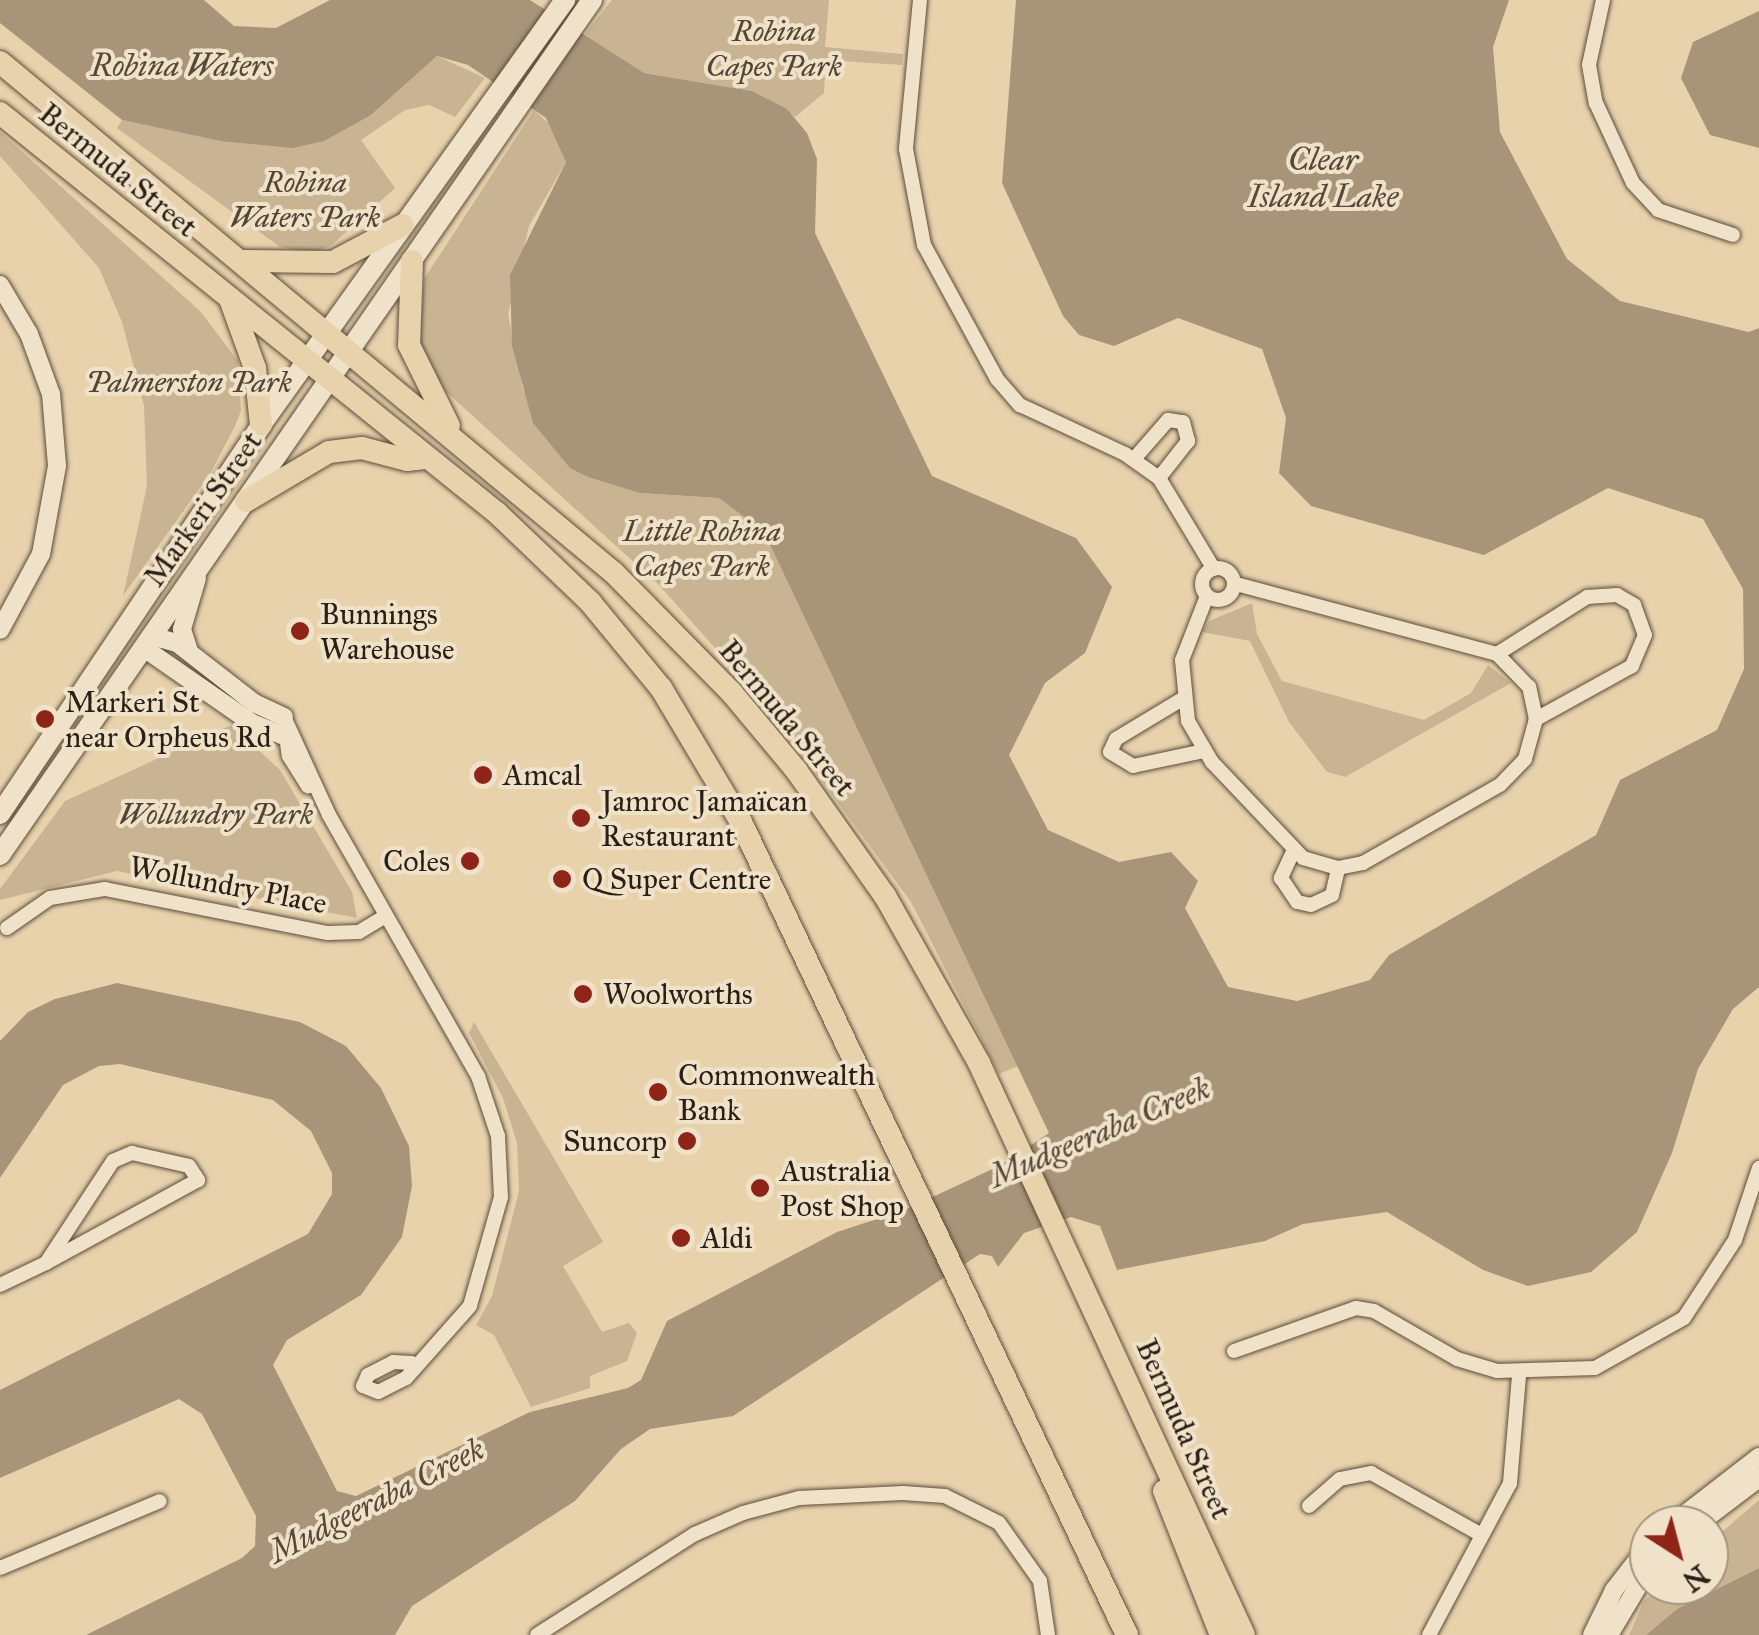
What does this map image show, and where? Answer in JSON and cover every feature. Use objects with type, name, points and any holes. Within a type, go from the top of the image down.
[{"type":"main road","name":"Markeri Street","points":[[0,814],[125,635],[261,425],[565,0]]},
{"type":"main road","name":"Markeri Street","points":[[0,855],[589,6]]},
{"type":"main road","name":"Bermuda Street","points":[[0,62],[352,349],[614,573],[765,730],[895,912],[1015,1140],[1244,1635]]},
{"type":"main road","name":"Bermuda Street","points":[[0,113],[427,458],[579,590],[683,719],[742,822],[1127,1635]]},
{"type":"main road","points":[[244,261],[333,262],[403,225]]},
{"type":"main road","points":[[412,261],[409,345],[454,436]]},
{"type":"main road","points":[[230,298],[255,368],[261,425]]},
{"type":"main road","points":[[246,500],[328,452],[362,448],[407,460],[427,458]]},
{"type":"main road","points":[[125,635],[148,642]]},
{"type":"main road","points":[[1120,1360],[1221,1635]]},
{"type":"street","points":[[920,0],[906,149],[924,245],[997,379],[1020,405],[1134,459],[1160,478],[1214,569],[1228,572],[1234,584],[1496,654],[1528,687],[1536,719],[1525,759],[1500,786],[1363,863],[1338,868],[1293,852],[1204,751],[1184,698],[1182,660],[1207,596],[1202,583],[1214,569]]},
{"type":"street","points":[[1603,0],[1588,66],[1596,104],[1632,183],[1658,210],[1733,236]]},
{"type":"street","points":[[0,284],[40,358],[57,454],[41,554],[0,630]]},
{"type":"street","points":[[1134,459],[1168,420],[1183,422],[1188,441],[1160,478]]},
{"type":"street","points":[[202,564],[182,624],[205,691]]},
{"type":"street","points":[[1207,596],[1224,600],[1234,584]]},
{"type":"street","points":[[1496,654],[1588,597],[1618,595],[1634,605],[1645,635],[1632,666],[1536,719]]},
{"type":"street","points":[[148,642],[195,656],[254,703],[284,717],[291,737],[292,763],[329,815],[486,1093],[502,1178],[470,1306],[412,1364]]},
{"type":"street","points":[[148,642],[205,691],[257,726],[291,737]]},
{"type":"street","points":[[1184,698],[1116,739],[1110,752],[1133,766],[1204,751]]},
{"type":"street","points":[[1293,852],[1282,878],[1297,902],[1310,905],[1332,895],[1338,868]]},
{"type":"street","name":"Wollundry Place","points":[[7,928],[50,898],[105,889],[328,934],[358,932],[386,916]]},
{"type":"street","points":[[0,1284],[46,1262],[190,1189],[198,1174],[189,1166],[118,1156],[46,1262]]},
{"type":"street","points":[[1234,1350],[1356,1308],[1374,1311],[1457,1359],[1519,1375],[1595,1368],[1684,1318],[1716,1277],[1757,1179]]},
{"type":"street","points":[[1429,1635],[1478,1533],[1510,1482],[1519,1375]]},
{"type":"street","points":[[1698,1505],[1759,1457]]},
{"type":"street","points":[[1309,1506],[1340,1479],[1371,1472],[1478,1533]]},
{"type":"street","points":[[1723,1505],[1759,1478]]},
{"type":"street","points":[[537,1635],[696,1534],[743,1513],[799,1498],[903,1493],[945,1496],[998,1523],[1040,1581],[1048,1635]]},
{"type":"street","points":[[0,1568],[160,1502]]},
{"type":"street","points":[[1592,1635],[1614,1590],[1629,1571]]},
{"type":"street","points":[[1609,1635],[1629,1602]]},
{"type":"green space","name":"Robina Capes Park","points":[[612,0],[829,0],[825,47],[903,54],[902,65],[826,60],[824,93],[795,117],[752,91],[644,73],[598,48],[585,34]]},
{"type":"green space","name":"Robina Waters Park","points":[[437,56],[485,78],[455,117],[429,105],[405,110],[361,140],[395,188],[332,245],[313,253],[280,247],[117,128],[122,120],[220,141],[371,115]]},
{"type":"green space","name":"Little Robina Capes Park","points":[[534,110],[555,129],[566,162],[529,226],[508,314],[523,390],[640,493],[719,498],[764,532],[1018,1066],[999,1074],[911,902],[770,710],[659,585],[441,387],[419,351],[424,279]]},
{"type":"green space","name":"Palmerston Park","points":[[0,132],[200,311],[238,361],[241,411],[234,428],[211,472],[123,596],[147,486],[144,406],[122,322],[99,268],[0,156]]},
{"type":"green space","points":[[1252,603],[1257,634],[1282,681],[1424,720],[1471,693],[1488,665],[1511,683],[1345,777],[1327,772],[1289,722],[1250,641],[1202,632],[1209,621]]},
{"type":"green space","name":"Wollundry Park","points":[[231,725],[280,770],[352,892],[357,918],[117,871],[0,900],[0,889],[65,801]]},
{"type":"green space","points":[[474,1022],[603,1242],[563,1266],[602,1332],[629,1323],[637,1333],[627,1361],[590,1376],[590,1388],[531,1407],[494,1335],[476,1325],[492,1296],[519,1191],[517,1143],[503,1098],[469,1033]]},
{"type":"green space","points":[[1759,1500],[1759,1568],[1729,1583],[1729,1526]]},
{"type":"green space","points":[[1642,1605],[1685,1605],[1646,1635],[1629,1635]]},
{"type":"water","name":"Clear Island Lake","points":[[0,0],[204,0],[234,26],[276,28],[330,0],[530,0],[644,73],[752,91],[787,109],[807,133],[817,159],[815,233],[932,476],[1076,538],[1112,587],[1085,653],[1045,683],[1009,755],[1048,830],[1119,862],[1171,852],[1198,881],[1185,908],[1228,987],[1297,1001],[1370,980],[1389,955],[1596,835],[1620,780],[1717,730],[1744,669],[1743,589],[1703,519],[1608,488],[1484,555],[1311,506],[1279,473],[1286,418],[1262,349],[1178,318],[1114,346],[1079,335],[1063,316],[1002,183],[1016,0],[1509,0],[1493,47],[1500,132],[1567,259],[1620,301],[1749,332],[1759,328],[1759,987],[1733,1009],[1698,1069],[1672,1153],[1637,1232],[1591,1272],[1528,1286],[1483,1270],[1387,1212],[1303,1224],[1265,1241],[1117,1270],[1100,1226],[1071,1217],[1024,1233],[998,1267],[992,1256],[980,1254],[733,1416],[650,1429],[621,1449],[575,1501],[412,1606],[395,1635],[86,1635],[242,1558],[255,1546],[256,1516],[202,1414],[179,1399],[0,1478],[0,1390],[308,1234],[332,1194],[332,1173],[311,1131],[273,1100],[120,1064],[99,1066],[63,1085],[0,1178],[0,1041],[28,1012],[55,999],[117,983],[300,1022],[346,1046],[381,1088],[409,1146],[412,1186],[402,1237],[361,1295],[287,1340],[273,1365],[337,1491],[356,1496],[530,1412],[628,1388],[641,1380],[667,1321],[837,1232],[905,1210],[1001,1165],[1049,1133],[764,532],[719,498],[640,493],[588,477],[570,468],[533,423],[512,346],[510,275],[566,162],[546,118],[468,65],[437,56],[371,115],[324,141],[293,148],[220,141],[122,120],[0,23]]},
{"type":"water","points":[[1759,11],[1759,148],[1710,135],[1681,78],[1693,42]]},
{"type":"water","points":[[1759,1568],[1759,1635],[1646,1635],[1685,1605],[1729,1605],[1729,1583]]},
{"type":"place","name":"Bunnings Warehouse","points":[[300,631]]},
{"type":"place","name":"Markeri St near Orpheus Rd","points":[[45,719]]},
{"type":"place","name":"Amcal","points":[[483,775]]},
{"type":"place","name":"Jamroc Jamaïcan Restaurant","points":[[581,818]]},
{"type":"place","name":"Coles","points":[[470,861]]},
{"type":"place","name":"Q Super Centre","points":[[562,879]]},
{"type":"place","name":"Woolworths","points":[[583,994]]},
{"type":"place","name":"Commonwealth Bank","points":[[658,1092]]},
{"type":"place","name":"Suncorp","points":[[687,1141]]},
{"type":"place","name":"Australia Post Shop","points":[[760,1188]]},
{"type":"place","name":"Aldi","points":[[681,1238]]},
{"type":"water label","name":"Robina Waters","points":[[182,66]]},
{"type":"water label","name":"Mudgeeraba Creek","points":[[1100,1133]]},
{"type":"water label","name":"Mudgeeraba Creek","points":[[377,1501]]}]
